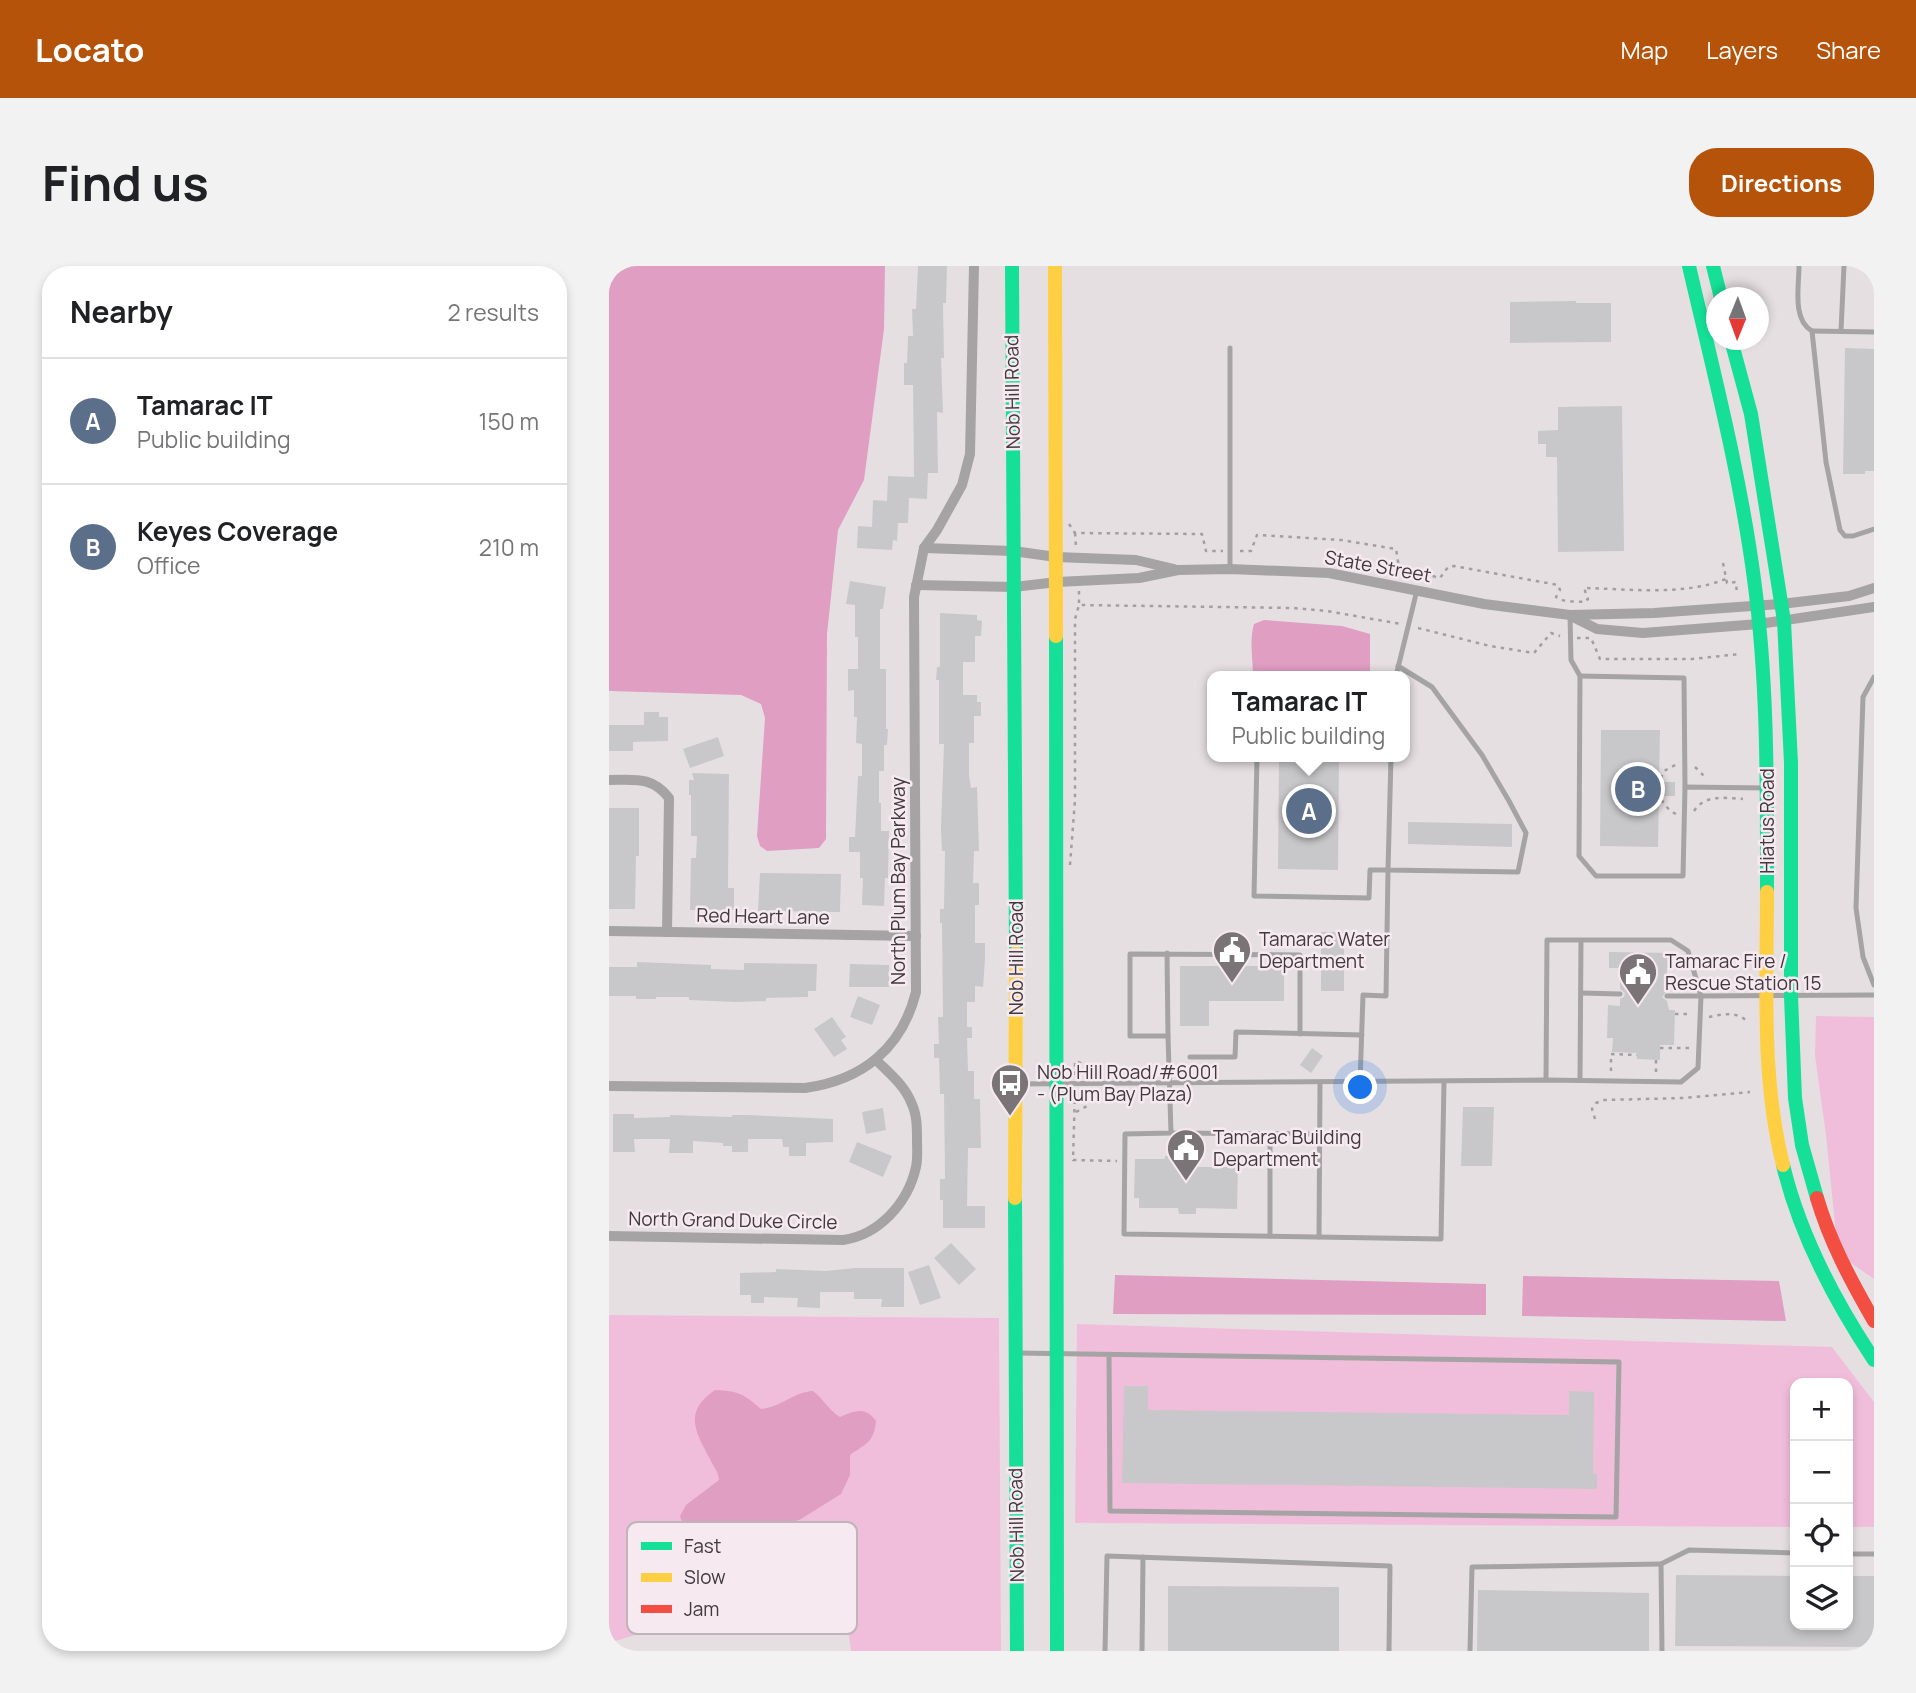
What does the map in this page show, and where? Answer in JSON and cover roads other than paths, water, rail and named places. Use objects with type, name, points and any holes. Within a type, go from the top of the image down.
[{"type":"main road","name":"Nob Hill Road","points":[[1012,266],[1017,1651]]},
{"type":"main road","points":[[1055,266],[1058,1651]]},
{"type":"main road","name":"Hiatus Road","points":[[1689,266],[1735,465],[1759,624],[1767,788],[1767,996],[1771,1092],[1785,1177],[1824,1278],[1850,1325],[1874,1360]]},
{"type":"main road","points":[[1713,266],[1718,287]]},
{"type":"main road","name":"Hiatus Road","points":[[1734,350],[1751,414],[1784,621],[1791,763],[1791,996],[1795,1098],[1802,1145],[1825,1224],[1846,1272],[1874,1321]]},
{"type":"street","points":[[924,548],[962,485],[970,454],[974,266]]},
{"type":"street","name":"State Street","points":[[924,548],[1136,560],[1178,570]]},
{"type":"street","name":"North Plum Bay Parkway","points":[[609,1086],[806,1088],[837,1082],[876,1060],[902,1028],[912,1009],[916,992],[914,611],[916,585],[924,548]]},
{"type":"street","name":"State Street","points":[[916,585],[1014,587],[1139,578],[1178,570],[1329,573],[1484,604],[1570,615],[1781,604],[1849,596],[1874,588]]},
{"type":"street","points":[[1784,621],[1874,607]]},
{"type":"street","name":"State Street","points":[[1570,615],[1597,629],[1643,633],[1784,621]]},
{"type":"street","points":[[609,779],[644,780],[660,786],[670,798],[667,932]]},
{"type":"street","name":"Red Heart Lane","points":[[609,931],[916,936]]},
{"type":"street","name":"North Grand Duke Circle","points":[[609,1236],[843,1240],[869,1232],[892,1214],[903,1198],[916,1166],[915,1111],[899,1083],[876,1060]]},
{"type":"lane","points":[[1799,266],[1800,314],[1806,328],[1812,331],[1874,332]]},
{"type":"lane","points":[[1842,331],[1844,266]]},
{"type":"lane","points":[[1812,331],[1826,462],[1840,530],[1845,536],[1853,536],[1874,529]]},
{"type":"lane","points":[[1230,348],[1230,569]]},
{"type":"lane","points":[[1397,671],[1417,590]]},
{"type":"lane","points":[[1570,615],[1571,660],[1580,676],[1579,856],[1596,876],[1683,876],[1684,678],[1580,676]]},
{"type":"lane","points":[[1398,666],[1406,671]]},
{"type":"lane","points":[[1257,762],[1254,896],[1369,898],[1370,870],[1518,872],[1526,833],[1482,755],[1432,687],[1410,673]]},
{"type":"lane","points":[[1874,677],[1863,697],[1856,908],[1863,957],[1874,985]]},
{"type":"lane","points":[[1360,1083],[1363,995],[1386,996],[1391,762]]},
{"type":"lane","points":[[1685,788],[1767,788]]},
{"type":"lane","points":[[1016,1084],[1320,1084],[1546,1080],[1681,1082],[1698,1068],[1701,996],[1688,951],[1671,940],[1546,940],[1546,1080]]},
{"type":"lane","points":[[1580,1080],[1581,941]]},
{"type":"lane","points":[[1167,953],[1171,1133]]},
{"type":"lane","points":[[1168,1036],[1130,1036],[1130,954],[1300,955],[1300,1034]]},
{"type":"lane","points":[[1581,993],[1620,994]]},
{"type":"lane","points":[[1667,996],[1874,995]]},
{"type":"lane","points":[[1189,1057],[1235,1057],[1236,1032],[1362,1035]]},
{"type":"lane","points":[[1320,1134],[1125,1134],[1124,1234],[1441,1239],[1444,1082]]},
{"type":"lane","points":[[1319,1237],[1320,1084]]},
{"type":"lane","points":[[1270,1236],[1271,1134]]},
{"type":"lane","points":[[1014,1353],[1619,1362],[1616,1517],[1110,1510],[1109,1355]]},
{"type":"lane","points":[[1470,1651],[1472,1567],[1661,1564],[1689,1550],[1790,1553]]},
{"type":"lane","points":[[1853,1554],[1874,1554]]},
{"type":"lane","points":[[1105,1651],[1107,1556],[1390,1566],[1389,1651]]},
{"type":"lane","points":[[1142,1651],[1143,1557]]},
{"type":"lane","points":[[1661,1564],[1662,1651]]},
{"type":"place","name":"Keyes Coverage","points":[[1638,789]]},
{"type":"place","name":"Tamarac IT","points":[[1309,811]]},
{"type":"place","name":"Tamarac Water Department","points":[[1232,984]]},
{"type":"place","name":"Tamarac Fire / Rescue Station 15","points":[[1638,1006]]},
{"type":"place","name":"Nob Hill Road/#6001 - (Plum Bay Plaza)","points":[[1010,1117]]},
{"type":"place","name":"Tamarac Building Department","points":[[1186,1182]]}]
